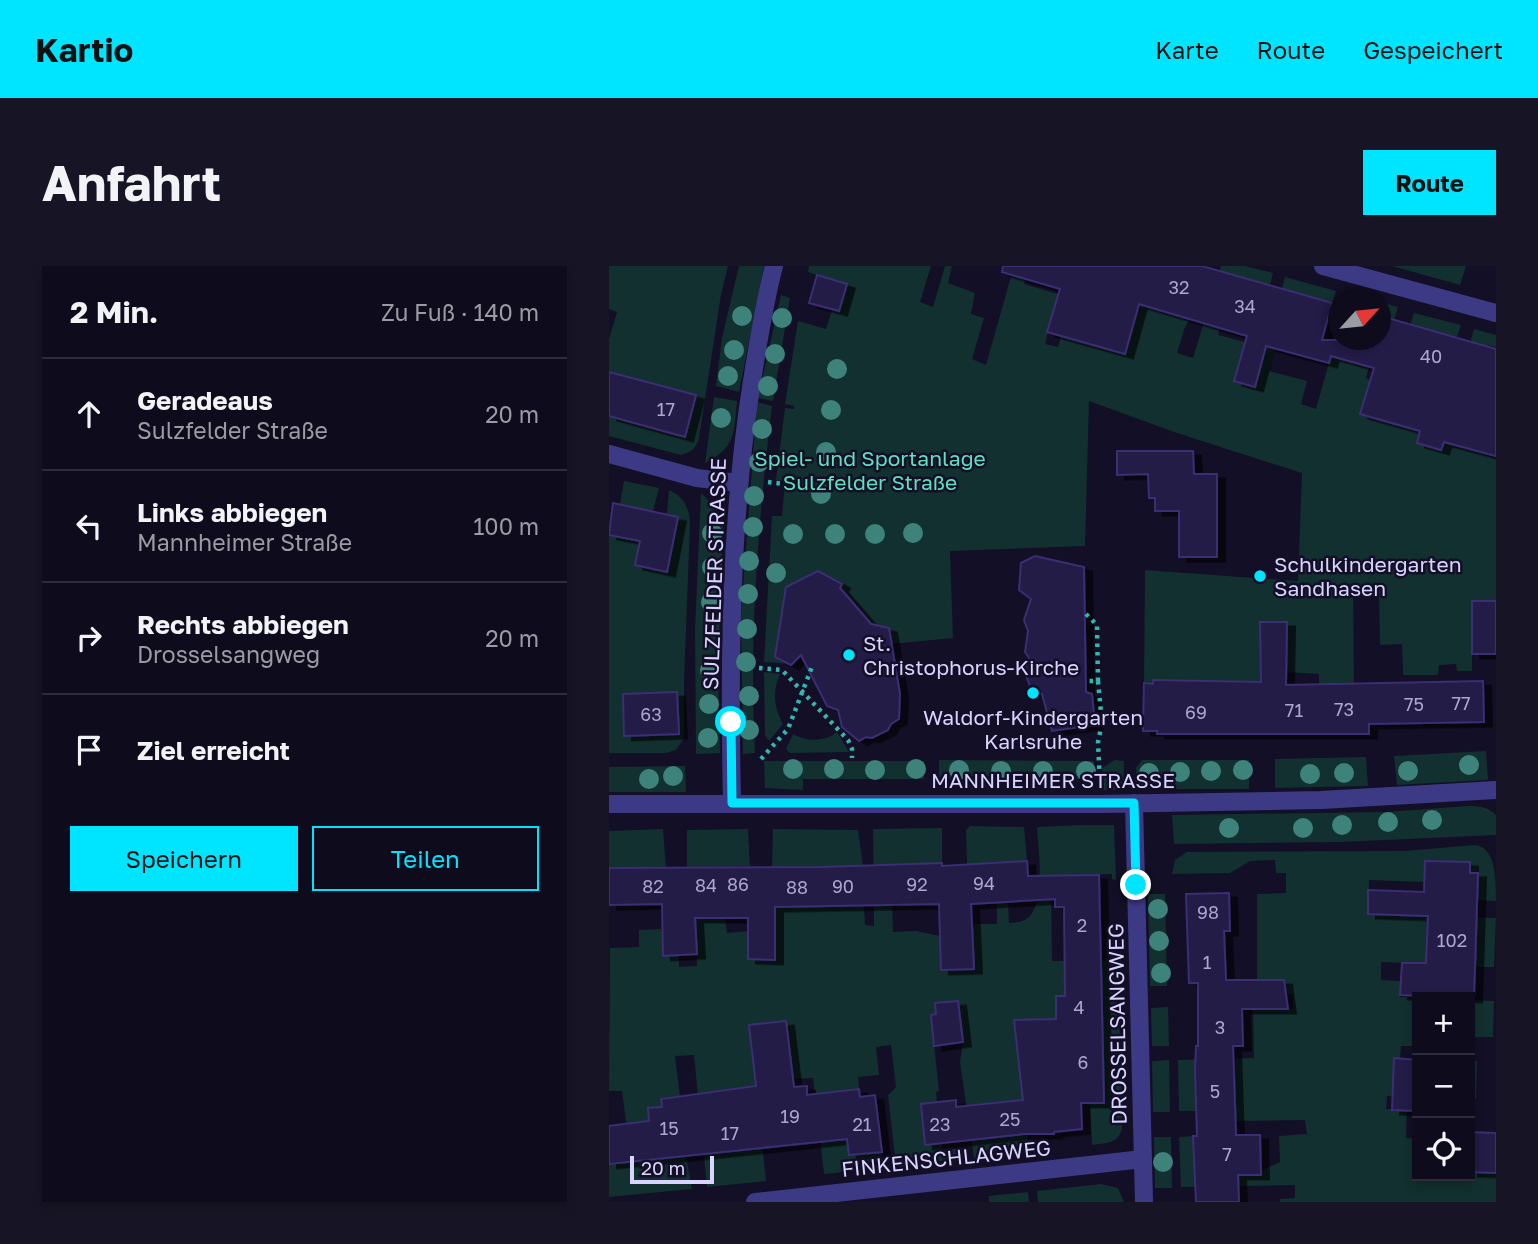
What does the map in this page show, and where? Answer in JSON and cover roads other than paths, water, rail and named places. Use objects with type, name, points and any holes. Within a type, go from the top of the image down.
[{"type":"street","name":"SULZFELDER STRASSE","points":[[732,803],[730,620],[738,483],[753,371],[774,266]]},
{"type":"street","points":[[1323,266],[1496,313]]},
{"type":"street","points":[[609,454],[697,478],[738,483]]},
{"type":"street","name":"MANNHEIMER STRASSE","points":[[609,804],[1100,804],[1321,800],[1496,790]]},
{"type":"street","name":"DROSSELSANGWEG","points":[[1134,803],[1144,1202]]},
{"type":"street","name":"FINKENSCHLAGWEG","points":[[755,1202],[1143,1159]]},
{"type":"place","name":"Schulkindergarten Sandhasen","points":[[1260,576]]},
{"type":"place","name":"St. Christophorus-Kirche","points":[[849,655]]},
{"type":"place","name":"Waldorf-Kindergarten Karlsruhe","points":[[1033,693]]},
{"type":"park label","name":"Spiel- und Sportanlage Sulzfelder Straße","points":[[870,470]]}]
